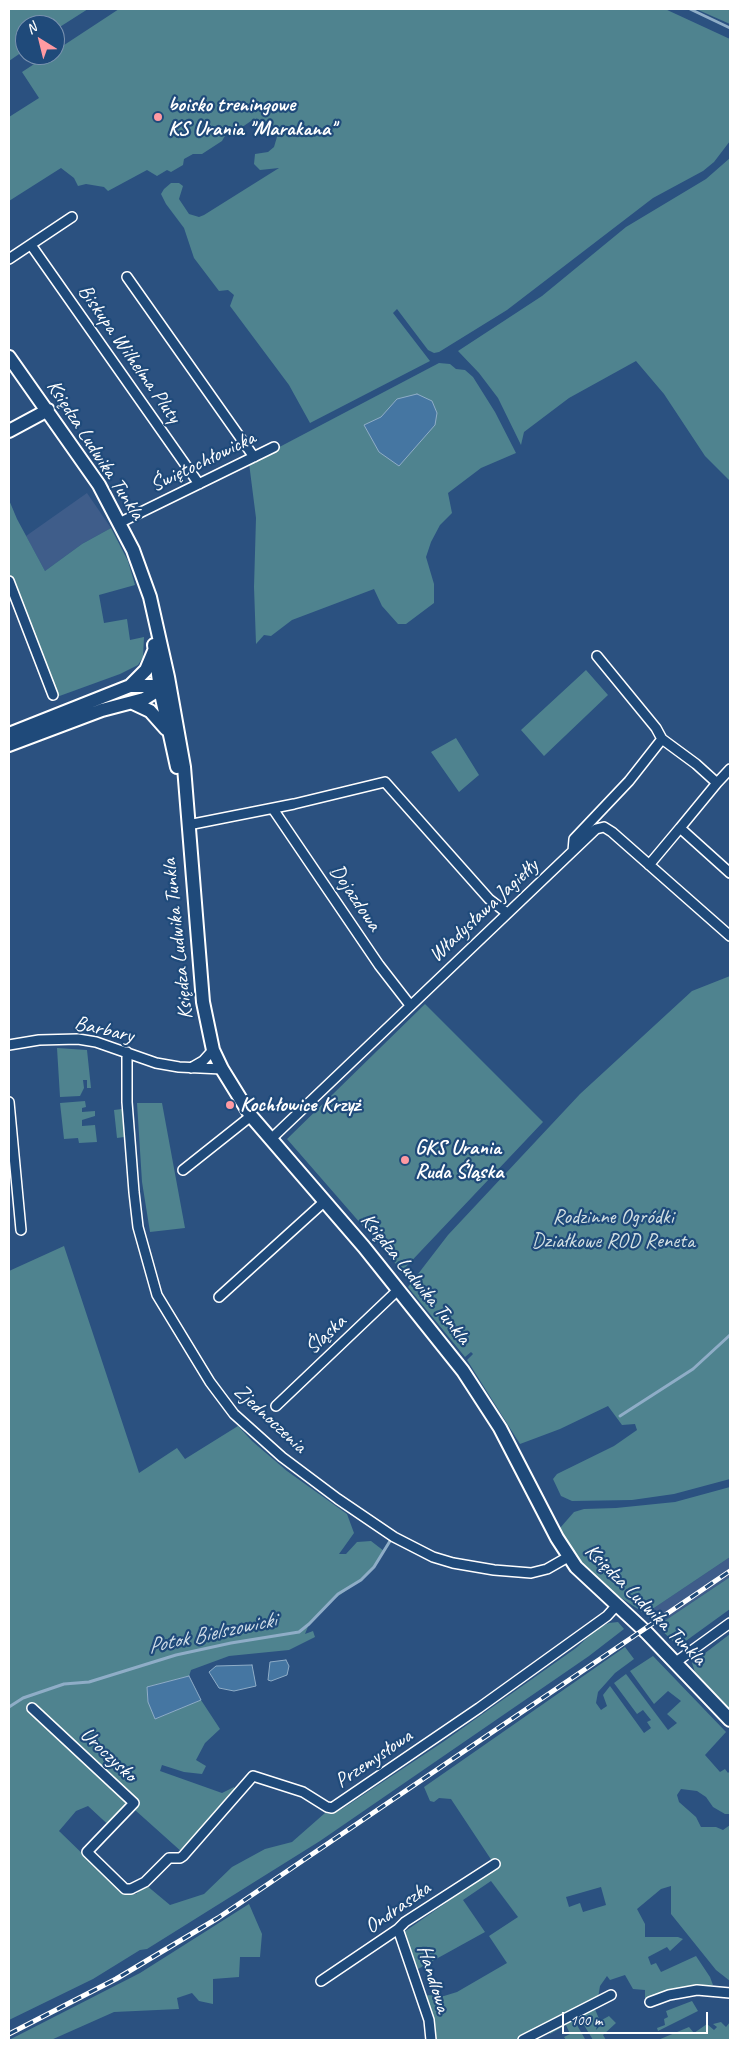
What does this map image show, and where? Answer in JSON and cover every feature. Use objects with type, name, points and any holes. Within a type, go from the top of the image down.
[{"type":"street","points":[[9,260],[72,217]]},
{"type":"street","name":"Biskupa Wilhelma Pluty","points":[[31,245],[199,484]]},
{"type":"street","points":[[127,276],[254,457]]},
{"type":"street","name":"Księdza Ludwika Tunkla","points":[[9,357],[85,464],[121,522],[150,597],[168,677],[184,767],[203,1002],[214,1050],[222,1069],[251,1116],[399,1289],[480,1395],[500,1428],[568,1557],[582,1574],[676,1662],[730,1720]]},
{"type":"street","points":[[9,430],[48,410]]},
{"type":"street","name":"Świętochłowicka","points":[[121,522],[274,447]]},
{"type":"street","points":[[9,581],[53,695]]},
{"type":"street","name":"Księdza Ludwika Tunkla","points":[[150,597],[154,648],[160,689],[187,811]]},
{"type":"street","points":[[130,686],[146,670],[154,648]]},
{"type":"street","points":[[598,656],[656,728],[662,739],[717,783]]},
{"type":"street","points":[[9,745],[94,713],[133,703],[160,689],[168,677]]},
{"type":"street","points":[[9,734],[130,686],[146,684],[160,689],[172,699]]},
{"type":"street","points":[[133,703],[156,716],[169,733]]},
{"type":"street","points":[[573,851],[574,839],[629,781],[662,739]]},
{"type":"street","points":[[649,865],[730,769]]},
{"type":"street","points":[[188,825],[272,809],[385,782],[489,899],[508,913]]},
{"type":"street","name":"Dojazdowa","points":[[272,809],[379,965],[410,1005]]},
{"type":"street","name":"Władysława Jagiełły","points":[[271,1139],[596,830],[604,827],[730,936]]},
{"type":"street","points":[[680,828],[730,872]]},
{"type":"street","name":"Barbary","points":[[9,1045],[39,1040],[78,1039],[127,1052],[156,1063],[191,1068],[222,1069]]},
{"type":"street","points":[[191,1068],[203,1061],[214,1050]]},
{"type":"street","name":"Zjednoczenia","points":[[127,1052],[127,1102],[138,1227],[157,1295],[210,1382],[234,1414],[282,1457],[338,1499],[394,1537],[432,1556],[453,1563],[494,1570],[531,1573],[547,1569],[568,1557]]},
{"type":"street","points":[[9,1102],[21,1230]]},
{"type":"street","points":[[183,1170],[251,1116]]},
{"type":"street","points":[[219,1297],[325,1201]]},
{"type":"street","name":"Śląska","points":[[276,1406],[399,1289]]},
{"type":"street","name":"Przemysłowa","points":[[87,1852],[126,1889],[138,1887],[169,1858],[172,1856],[180,1858],[183,1856],[253,1776],[303,1792],[327,1807],[332,1808],[472,1714],[607,1616],[616,1605]]},
{"type":"street","points":[[676,1662],[730,1623]]},
{"type":"street","name":"Uroczysko","points":[[32,1708],[134,1803],[87,1852]]},
{"type":"street","name":"Ondraszka","points":[[321,1981],[398,1929],[404,1922],[495,1864]]},
{"type":"street","name":"Handlowa","points":[[398,1929],[429,2020],[430,2040]]},
{"type":"street","points":[[650,2002],[669,1995],[696,1990],[730,1992]]},
{"type":"street","points":[[522,2040],[611,1995]]},
{"type":"shaded area","points":[[417,394],[432,401],[437,413],[435,425],[399,466],[379,452],[364,425],[381,417],[397,399]]},
{"type":"shaded area","points":[[87,493],[111,528],[82,544],[45,571],[26,536]]},
{"type":"shaded area","points":[[730,1557],[730,1577],[657,1626],[645,1614]]},
{"type":"shaded area","points":[[286,1660],[289,1666],[287,1675],[271,1681],[268,1680],[270,1662]]},
{"type":"shaded area","points":[[252,1665],[256,1686],[234,1691],[219,1688],[209,1672],[216,1666]]},
{"type":"shaded area","points":[[189,1676],[201,1700],[155,1719],[148,1702],[147,1687]]},
{"type":"green space","points":[[9,9],[88,9],[65,24],[65,15],[15,15],[15,57],[9,61]]},
{"type":"green space","points":[[119,9],[665,9],[730,39],[730,141],[714,162],[703,171],[653,198],[507,310],[439,352],[434,353],[428,350],[397,309],[393,313],[430,361],[310,423],[289,385],[230,306],[234,295],[228,290],[219,291],[194,258],[184,228],[161,194],[171,183],[179,183],[183,186],[179,199],[189,214],[199,217],[204,215],[279,168],[260,170],[254,164],[255,154],[268,152],[274,147],[279,130],[260,120],[251,121],[235,132],[226,134],[222,141],[202,154],[193,154],[184,159],[183,165],[171,172],[167,170],[157,176],[147,170],[108,191],[104,187],[86,184],[78,186],[74,178],[61,168],[9,201],[9,117],[39,98],[22,72],[33,65],[65,65],[65,44]]},
{"type":"green space","points":[[696,9],[730,9],[730,24]]},
{"type":"green space","points":[[730,158],[730,481],[705,456],[664,394],[636,361],[569,398],[524,432],[521,445],[498,398],[479,373],[458,351],[542,296],[626,227],[706,179]]},
{"type":"green space","points":[[439,363],[450,364],[456,369],[465,370],[473,377],[495,412],[516,453],[481,468],[448,493],[452,513],[440,525],[426,557],[434,584],[434,603],[406,624],[398,624],[382,606],[374,589],[292,620],[271,636],[264,635],[256,644],[254,587],[256,518],[249,463]]},
{"type":"green space","points":[[9,500],[45,571],[82,544],[111,528],[128,561],[135,585],[99,595],[104,623],[127,619],[130,640],[144,637],[143,657],[138,665],[120,674],[54,698],[9,576]]},
{"type":"green space","points":[[586,670],[608,695],[544,756],[521,730]]},
{"type":"green space","points":[[456,738],[479,775],[459,792],[431,752]]},
{"type":"green space","name":"Rodzinne Ogródki Działkowe ROD Reneta","points":[[730,976],[730,1479],[674,1494],[632,1500],[572,1501],[561,1496],[553,1479],[557,1474],[614,1446],[637,1430],[635,1424],[622,1425],[608,1406],[560,1429],[520,1444],[467,1360],[473,1354],[471,1352],[465,1357],[408,1287],[448,1235],[580,1094],[692,991]]},
{"type":"green space","points":[[425,1004],[543,1122],[402,1271],[287,1139]]},
{"type":"green space","points":[[57,1048],[87,1050],[91,1088],[87,1088],[87,1080],[83,1080],[84,1088],[80,1096],[60,1097]]},
{"type":"green space","points":[[85,1101],[86,1107],[82,1108],[82,1112],[95,1111],[95,1116],[82,1120],[82,1126],[95,1125],[97,1142],[79,1143],[78,1138],[64,1139],[60,1103]]},
{"type":"green space","points":[[137,1103],[162,1103],[185,1228],[150,1232],[142,1182]]},
{"type":"green space","points":[[122,1109],[124,1137],[117,1138],[114,1110]]},
{"type":"green space","points":[[64,1246],[139,1473],[177,1448],[185,1459],[238,1426],[252,1441],[287,1471],[347,1514],[354,1533],[339,1554],[346,1554],[357,1542],[371,1541],[384,1551],[374,1567],[361,1580],[327,1604],[309,1624],[305,1634],[313,1631],[315,1637],[289,1650],[229,1656],[191,1670],[189,1676],[147,1687],[155,1719],[201,1700],[220,1729],[205,1743],[196,1760],[206,1766],[202,1774],[184,1772],[162,1765],[160,1771],[222,1793],[234,1787],[237,1792],[183,1853],[135,1810],[115,1831],[88,1806],[76,1811],[59,1831],[123,1893],[136,1894],[146,1885],[170,1905],[204,1894],[232,1867],[265,1849],[292,1842],[325,1813],[332,1814],[342,1809],[443,1742],[576,1648],[598,1628],[609,1623],[618,1622],[624,1629],[589,1656],[320,1841],[147,1949],[140,1950],[93,1979],[9,2020],[9,1271]]},
{"type":"green space","points":[[730,1487],[730,1557],[645,1614],[614,1593],[589,1571],[564,1539],[560,1528],[574,1512],[584,1509],[675,1502]]},
{"type":"green space","points":[[730,1577],[730,1609],[683,1643],[676,1644],[657,1626]]},
{"type":"green space","points":[[730,1634],[730,1709],[695,1672],[692,1663]]},
{"type":"green space","points":[[625,1647],[634,1659],[615,1673],[598,1692],[596,1703],[601,1710],[607,1706],[603,1695],[610,1686],[644,1733],[651,1728],[647,1722],[651,1720],[643,1710],[637,1714],[614,1683],[626,1674],[668,1730],[677,1723],[667,1714],[681,1701],[668,1691],[654,1704],[630,1671],[653,1656],[726,1732],[705,1755],[720,1772],[725,1769],[728,1773],[730,1771],[730,1814],[725,1814],[713,1807],[706,1797],[697,1791],[681,1789],[677,1795],[679,1802],[696,1817],[701,1827],[716,1827],[723,1830],[730,1825],[730,1981],[716,1970],[671,1914],[671,1886],[661,1889],[637,1909],[645,1924],[645,1937],[678,1937],[683,1939],[670,1951],[667,1947],[648,1957],[651,1965],[656,1963],[661,1972],[696,1956],[713,1985],[661,1995],[645,2004],[645,1990],[633,1989],[625,1975],[610,1980],[607,1976],[600,1986],[598,1998],[515,2040],[433,2040],[424,1995],[444,1996],[457,1992],[507,1963],[489,1936],[518,1917],[491,1881],[463,1900],[485,1932],[418,1969],[404,1932],[499,1866],[498,1861],[492,1861],[451,1799],[439,1798],[434,1802],[430,1801],[424,1787]],"holes":[[[601,1887],[606,1905],[583,1912],[580,1903],[569,1907],[566,1897]]]},
{"type":"green space","points":[[249,1904],[262,1934],[260,1957],[240,1957],[239,1977],[213,1979],[213,2004],[199,2001],[192,1993],[177,1998],[179,2009],[114,2012],[51,2040],[9,2040],[140,1973]]},
{"type":"green space","points":[[692,2001],[698,2011],[658,2031],[657,2028],[665,2025],[664,2019],[668,2017],[666,2011]]},
{"type":"green space","points":[[594,2007],[600,2021],[609,2016],[616,2023],[603,2035],[606,2040],[593,2040],[578,2015]]},
{"type":"green space","points":[[573,2018],[585,2039],[566,2040],[564,2037],[570,2034],[566,2025],[550,2034],[548,2031]]},
{"type":"green space","points":[[721,2022],[726,2027],[730,2022],[730,2040],[658,2040],[689,2027],[694,2033],[707,2024],[714,2030],[717,2027],[713,2024]]},
{"type":"waterway","points":[[690,9],[730,28]]},
{"type":"waterway","name":"Potok Bielszowicki","points":[[620,1416],[693,1369],[730,1335]]},
{"type":"waterway","name":"Potok Bielszowicki","points":[[9,1707],[23,1698],[64,1684],[89,1682],[176,1655],[231,1643],[299,1632],[338,1594],[361,1580],[374,1567],[390,1541]]},
{"type":"railway","points":[[9,2034],[116,1979],[218,1918],[730,1571]]},
{"type":"place","name":"boisko treningowe KS Urania \"Marakana\"","points":[[158,117]]},
{"type":"place","name":"Kochłowice Krzyż","points":[[230,1105]]},
{"type":"place","name":"GKS Urania Ruda Śląska","points":[[405,1160]]}]
